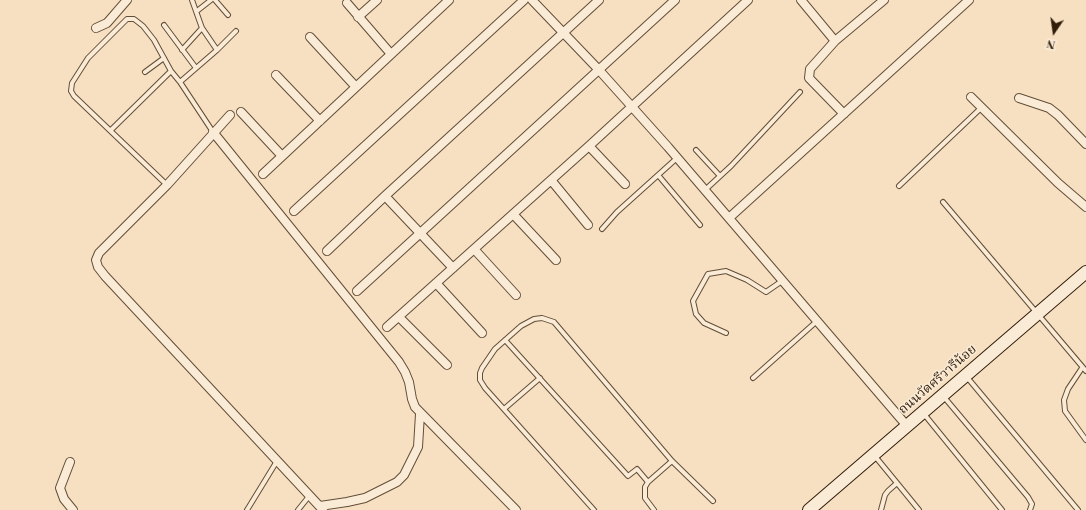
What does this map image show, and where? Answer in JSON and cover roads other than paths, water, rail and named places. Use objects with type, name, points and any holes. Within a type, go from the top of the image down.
[{"type":"main road","name":"ถนนวัดศรีวารีน้อย","points":[[809,510],[1086,272]]},
{"type":"street","points":[[96,28],[107,23],[127,0]]},
{"type":"street","points":[[358,17],[377,0]]},
{"type":"street","points":[[263,174],[449,0]]},
{"type":"street","points":[[294,211],[524,0]]},
{"type":"street","points":[[532,0],[632,106],[907,426]]},
{"type":"street","points":[[327,251],[599,0]]},
{"type":"street","points":[[357,291],[675,0]]},
{"type":"street","points":[[387,327],[589,146],[748,0]]},
{"type":"street","points":[[801,0],[835,41]]},
{"type":"street","points":[[729,218],[969,0]]},
{"type":"street","points":[[844,114],[809,78],[810,69],[835,41],[880,1]]},
{"type":"street","points":[[346,3],[391,54]]},
{"type":"street","points":[[310,37],[356,87]]},
{"type":"street","points":[[276,75],[320,121]]},
{"type":"street","points":[[971,97],[1058,183],[1086,207]]},
{"type":"street","points":[[1019,98],[1049,108],[1083,136],[1086,144]]},
{"type":"street","points":[[241,112],[282,156]]},
{"type":"street","points":[[230,115],[213,132],[167,185],[99,252],[96,260],[98,267],[310,494],[321,508],[364,498],[396,482],[404,475],[418,447],[420,414]]},
{"type":"street","points":[[213,132],[399,362],[409,382],[415,407],[420,414],[516,510]]},
{"type":"street","points":[[589,146],[625,184]]},
{"type":"street","points":[[550,180],[588,225]]},
{"type":"street","points":[[385,196],[452,268]]},
{"type":"street","points":[[513,214],[556,260]]},
{"type":"street","points":[[474,249],[516,295]]},
{"type":"street","points":[[436,283],[482,333]]},
{"type":"street","points":[[399,317],[447,365]]},
{"type":"street","points":[[70,462],[62,479],[60,488],[64,499],[73,510]]},
{"type":"lane","points":[[192,0],[202,28],[217,50]]},
{"type":"lane","points":[[197,11],[211,0]]},
{"type":"lane","points":[[215,0],[228,15]]},
{"type":"lane","points":[[167,185],[74,96],[71,91],[72,83],[88,58],[127,19],[131,18],[138,22],[148,32],[171,71],[213,132]]},
{"type":"lane","points":[[164,25],[196,68]]},
{"type":"lane","points":[[182,50],[202,28]]},
{"type":"lane","points":[[180,82],[217,50],[236,31]]},
{"type":"lane","points":[[145,72],[164,58]]},
{"type":"lane","points":[[110,130],[171,71]]},
{"type":"lane","points":[[705,190],[800,92]]},
{"type":"lane","points":[[899,186],[982,108]]},
{"type":"lane","points":[[696,150],[720,176]]},
{"type":"lane","points":[[602,229],[618,212],[677,158]]},
{"type":"lane","points":[[658,175],[700,225]]},
{"type":"lane","points":[[943,202],[1086,371]]},
{"type":"lane","points":[[726,333],[704,323],[696,314],[693,301],[708,274],[726,271],[747,280],[766,292],[783,280]]},
{"type":"lane","points":[[594,510],[485,388],[480,380],[482,368],[495,349],[521,326],[534,319],[542,318],[554,322],[672,461],[713,501]]},
{"type":"lane","points":[[753,378],[817,321]]},
{"type":"lane","points":[[505,340],[628,476],[636,469],[648,482]]},
{"type":"lane","points":[[1082,368],[1068,389],[1064,400],[1065,411],[1086,440]]},
{"type":"lane","points":[[966,375],[1078,510]]},
{"type":"lane","points":[[504,409],[540,378]]},
{"type":"lane","points":[[943,395],[1028,497],[1032,504],[1030,510]]},
{"type":"lane","points":[[923,412],[1002,510]]},
{"type":"lane","points":[[874,455],[919,510]]},
{"type":"lane","points":[[246,510],[278,460]]},
{"type":"lane","points":[[654,510],[645,498],[645,487],[648,482],[672,461]]},
{"type":"lane","points":[[881,510],[885,495],[897,483]]},
{"type":"lane","points":[[298,510],[310,494]]}]
